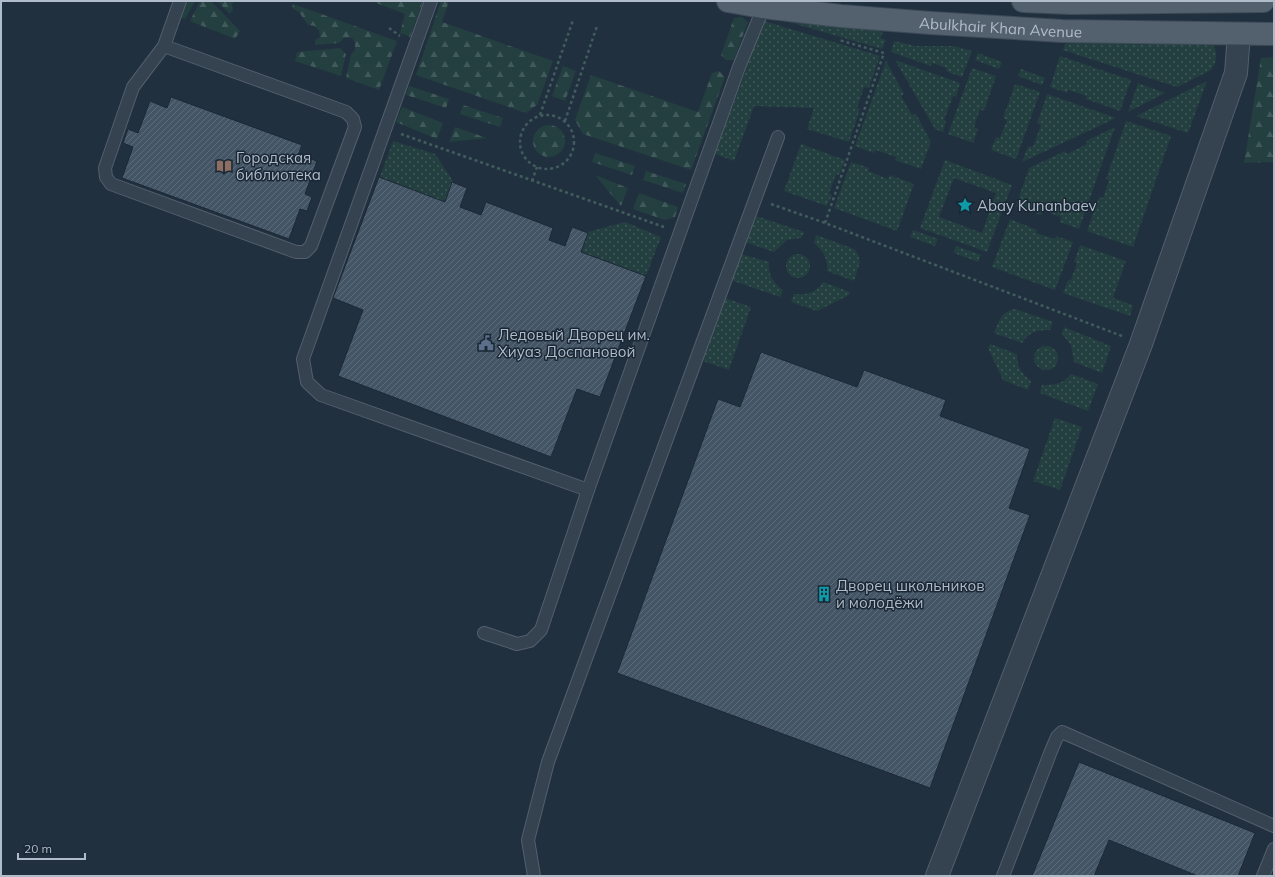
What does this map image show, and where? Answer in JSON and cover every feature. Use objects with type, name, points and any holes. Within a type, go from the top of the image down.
[{"type":"main road","name":"Abulkhair Khan Avenue","points":[[728,1],[763,4],[863,18],[1062,31],[1274,34]]},
{"type":"main road","name":"Abulkhair Khan Avenue","points":[[1023,1],[1071,4],[1263,1]]},
{"type":"street","points":[[937,876],[1141,344],[1236,73],[1239,34]]},
{"type":"lane","points":[[164,46],[346,112],[353,119],[355,127],[311,246],[305,252],[296,252],[111,184],[106,177],[105,168],[133,87],[164,46],[180,1]]},
{"type":"lane","points":[[431,1],[303,359],[307,382],[321,395],[588,490]]},
{"type":"lane","points":[[484,633],[517,644],[530,641],[541,630],[588,490],[679,233],[739,67],[760,16],[763,4]]},
{"type":"lane","points":[[534,876],[528,840],[548,762],[778,137]]},
{"type":"lane","points":[[1003,876],[1051,751],[1062,732],[1274,826]]},
{"type":"lane","points":[[1263,876],[1274,849]]},
{"type":"path","points":[[540,116],[573,20]]},
{"type":"path","points":[[565,121],[597,26]]},
{"type":"path","points":[[825,223],[884,53],[833,38]]},
{"type":"path","points":[[545,114],[554,115],[565,121],[573,133],[575,141],[574,150],[569,158],[563,164],[554,168],[546,169],[537,167],[529,162],[520,146],[520,138],[523,129],[529,122],[545,114]]},
{"type":"path","points":[[386,129],[679,233]]},
{"type":"path","points":[[532,181],[537,167]]},
{"type":"path","points":[[755,198],[825,223],[1141,344]]},
{"type":"green space","points":[[185,1],[195,1],[185,19],[179,17]]},
{"type":"green space","points":[[200,1],[211,1],[240,31],[235,39],[190,21]]},
{"type":"green space","points":[[217,1],[235,1],[232,4],[233,10],[230,14]]},
{"type":"green space","points":[[371,1],[423,1],[410,37],[400,33],[405,14]]},
{"type":"green space","points":[[441,1],[449,1],[442,22],[553,61],[537,105],[526,113],[416,75]]},
{"type":"green space","points":[[293,4],[397,41],[379,90],[346,78],[351,54],[355,50],[355,43],[352,38],[344,38],[339,43],[315,45],[315,40],[320,37],[319,31],[315,26],[308,25],[299,12],[292,8]]},
{"type":"green space","points":[[768,16],[830,18],[883,32],[880,38],[886,40],[882,49]]},
{"type":"green space","points":[[742,17],[748,22],[734,60],[726,60],[721,55],[734,18]]},
{"type":"green space","points":[[764,21],[880,56],[869,88],[864,87],[857,108],[860,109],[849,142],[807,129],[814,108],[754,106],[734,161],[715,154]]},
{"type":"green space","points":[[1067,37],[1211,42],[1215,48],[1216,59],[1211,70],[1177,87],[1063,50]]},
{"type":"green space","points":[[894,41],[916,46],[954,46],[972,51],[962,77],[946,71],[947,68],[932,63],[931,66],[891,52]]},
{"type":"green space","points":[[340,48],[346,54],[341,76],[295,61],[297,52]]},
{"type":"green space","points":[[978,53],[1002,62],[999,69],[975,60]]},
{"type":"green space","points":[[1060,56],[1131,80],[1120,111],[1086,99],[1087,96],[1068,90],[1067,93],[1050,87]]},
{"type":"green space","points":[[1274,57],[1274,162],[1244,163],[1261,58]]},
{"type":"green space","points":[[895,60],[960,83],[956,97],[953,96],[944,120],[946,121],[943,132],[935,129]]},
{"type":"green space","points":[[886,61],[904,94],[901,96],[912,115],[916,114],[931,142],[921,169],[895,160],[896,157],[876,150],[874,153],[855,146]]},
{"type":"green space","points":[[563,66],[576,71],[565,101],[552,96]]},
{"type":"green space","points":[[972,68],[996,76],[984,111],[980,109],[974,127],[978,129],[973,143],[948,134]]},
{"type":"green space","points":[[1021,69],[1045,78],[1042,85],[1018,76]]},
{"type":"green space","points":[[719,71],[725,77],[691,170],[583,134],[575,120],[591,75],[698,112],[712,73]]},
{"type":"green space","points":[[1207,81],[1188,133],[1136,116]]},
{"type":"green space","points":[[1138,83],[1165,93],[1128,112]]},
{"type":"green space","points":[[1015,84],[1040,92],[1016,159],[991,150],[996,137],[1000,138],[1007,120],[1003,118]]},
{"type":"green space","points":[[409,86],[449,99],[446,108],[406,95]]},
{"type":"green space","points":[[1047,94],[1116,118],[1022,162],[1028,146],[1033,147],[1041,125],[1037,123]]},
{"type":"green space","points":[[463,105],[503,118],[500,127],[460,114]]},
{"type":"green space","points":[[402,107],[443,123],[437,139],[396,122]]},
{"type":"green space","points":[[1126,121],[1171,136],[1133,247],[1087,231],[1099,197],[1103,198],[1109,180],[1106,179]]},
{"type":"green space","points":[[546,125],[552,125],[561,129],[565,141],[561,153],[552,157],[546,157],[537,153],[533,144],[533,138],[537,129]]},
{"type":"green space","points":[[455,127],[487,138],[449,142]]},
{"type":"green space","points":[[1115,127],[1079,229],[1060,222],[1061,217],[1044,211],[1041,215],[1016,206],[1029,168],[1065,151],[1067,154],[1087,144],[1086,141]]},
{"type":"green space","points":[[393,141],[435,154],[453,181],[444,202],[380,177]]},
{"type":"green space","points":[[801,144],[845,160],[839,175],[836,174],[829,193],[832,195],[827,206],[784,191]]},
{"type":"green space","points":[[595,153],[635,166],[632,175],[592,162]]},
{"type":"green space","points":[[945,160],[1012,185],[987,252],[920,228]],"holes":[[[954,178],[996,193],[982,233],[939,217]]]},
{"type":"green space","points":[[851,162],[869,168],[868,171],[888,179],[890,175],[914,184],[897,231],[834,208]]},
{"type":"green space","points":[[646,171],[686,184],[683,193],[643,180]]},
{"type":"green space","points":[[595,175],[628,188],[621,206]]},
{"type":"green space","points":[[639,193],[678,207],[675,217],[665,220],[633,209]]},
{"type":"green space","points":[[756,216],[804,232],[801,238],[787,240],[774,252],[745,242]]},
{"type":"green space","points":[[1010,219],[1037,230],[1036,233],[1055,239],[1056,236],[1073,242],[1055,290],[992,267]]},
{"type":"green space","points":[[625,222],[661,237],[646,276],[581,252],[588,232]]},
{"type":"green space","points":[[913,230],[938,239],[935,246],[910,237]]},
{"type":"green space","points":[[816,235],[854,249],[858,254],[860,262],[854,281],[827,271],[827,262],[824,255],[814,243]]},
{"type":"green space","points":[[1080,245],[1126,261],[1113,298],[1133,305],[1130,316],[1063,293],[1068,280],[1071,280],[1077,263],[1074,262]]},
{"type":"green space","points":[[956,246],[981,255],[978,262],[954,253]]},
{"type":"green space","points":[[741,254],[769,262],[769,271],[772,278],[783,290],[780,297],[731,280]]},
{"type":"green space","points":[[793,254],[803,254],[810,261],[810,271],[803,278],[793,278],[786,271],[786,261]]},
{"type":"green space","points":[[823,282],[850,292],[849,295],[817,311],[791,302],[794,294],[803,294],[814,291]]},
{"type":"green space","points":[[725,298],[751,307],[729,370],[703,361]]},
{"type":"green space","points":[[1015,309],[1053,322],[1050,330],[1034,332],[1022,343],[994,333],[1003,314]]},
{"type":"green space","points":[[1064,327],[1111,346],[1102,373],[1074,362],[1071,345],[1062,334]]},
{"type":"green space","points":[[990,344],[1017,354],[1020,369],[1031,381],[1028,390],[1003,380],[988,348]]},
{"type":"green space","points":[[1041,346],[1051,346],[1058,353],[1058,363],[1051,370],[1041,370],[1034,363],[1034,353]]},
{"type":"green space","points":[[1071,374],[1098,384],[1088,411],[1040,393],[1042,385],[1058,383],[1065,380]]},
{"type":"green space","points":[[1055,418],[1082,427],[1060,490],[1033,481]]},
{"type":"building","points":[[171,97],[302,145],[298,155],[317,161],[305,194],[312,197],[307,211],[300,209],[289,239],[122,178],[133,147],[123,143],[128,129],[138,133],[150,101],[167,108]]},
{"type":"building","name":"Ледовый Дворец им. Хиуаз Доспановой","points":[[379,177],[445,202],[452,182],[467,188],[460,207],[481,215],[486,202],[553,228],[549,240],[565,246],[572,227],[588,233],[581,252],[646,276],[600,397],[577,389],[551,457],[338,376],[363,310],[333,298]]},
{"type":"building","name":"Дворец школьников и молодёжи","points":[[761,352],[857,387],[864,370],[946,400],[940,416],[1030,449],[1009,508],[1030,515],[930,788],[617,673],[718,399],[740,407]]},
{"type":"building","points":[[1079,762],[1255,833],[1238,876],[1198,876],[1109,840],[1094,876],[1032,876]]},
{"type":"place","name":"Городская библиотека","points":[[224,166]]},
{"type":"place","name":"Abay Kunanbaev","points":[[965,205]]},
{"type":"place","name":"Ледовый Дворец им. Хиуаз Доспановой","points":[[486,343]]},
{"type":"place","name":"Дворец школьников и молодёжи","points":[[824,594]]}]
